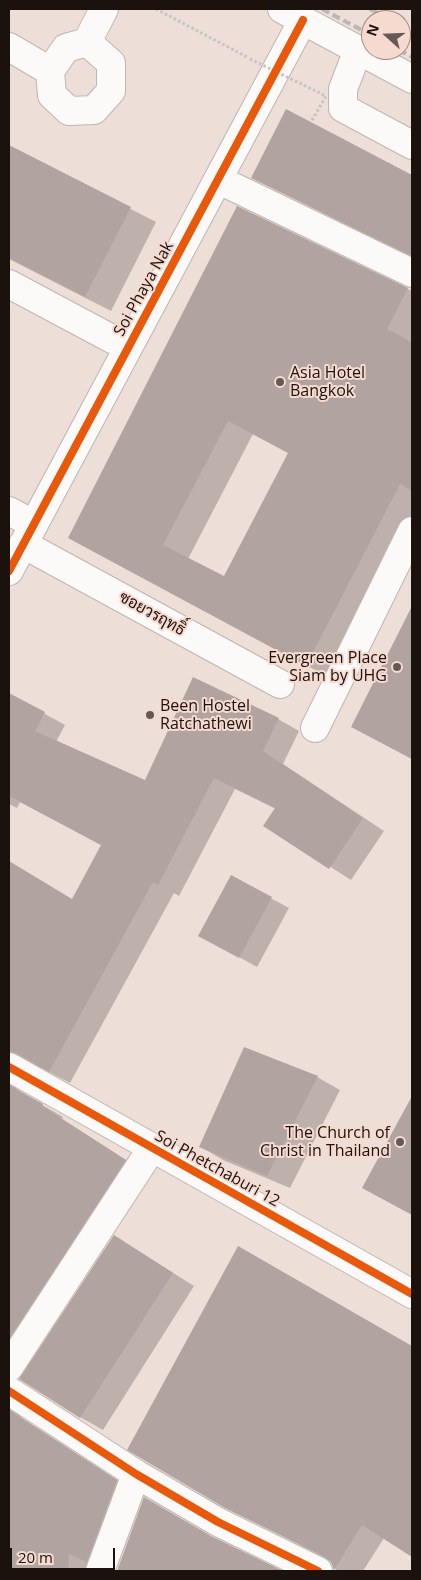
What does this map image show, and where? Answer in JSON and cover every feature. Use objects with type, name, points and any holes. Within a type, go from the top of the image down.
[{"type":"street","points":[[87,42],[111,63],[110,91],[94,110],[68,111],[52,95],[50,71],[66,48],[87,42],[104,9]]},
{"type":"street","points":[[292,14],[412,79]]},
{"type":"street","name":"Soi Phaya Nak","points":[[9,571],[127,347],[218,180],[292,14]]},
{"type":"street","points":[[9,47],[50,71]]},
{"type":"street","points":[[358,50],[343,89],[343,108],[412,145]]},
{"type":"street","points":[[218,180],[412,273]]},
{"type":"street","points":[[9,284],[127,347]]},
{"type":"street","name":"ซอยวรฤทธิ์","points":[[9,511],[28,534],[280,684]]},
{"type":"street","points":[[315,728],[412,531]]},
{"type":"street","name":"Soi Phetchaburi 12","points":[[12,1076],[152,1148],[412,1294]]},
{"type":"street","points":[[9,1367],[152,1148]]},
{"type":"street","points":[[9,1391],[136,1474],[218,1522],[318,1571]]},
{"type":"street","points":[[100,1571],[136,1474]]},
{"type":"path","points":[[156,9],[326,96],[311,122]]},
{"type":"building","points":[[286,109],[412,175],[412,256],[251,178]]},
{"type":"building","points":[[9,145],[131,207],[85,297],[9,258]]},
{"type":"building","name":"Asia Hotel Bangkok","points":[[237,206],[408,288],[387,329],[412,342],[412,491],[400,484],[306,666],[68,538]],"holes":[[[228,421],[288,453],[224,576],[163,545]]]},
{"type":"building","name":"Evergreen Place Siam by UHG","points":[[412,606],[412,759],[351,727]]},
{"type":"building","points":[[193,677],[279,718],[263,751],[363,818],[329,869],[263,826],[275,808],[214,778],[158,885],[153,882],[49,1072],[17,1053],[9,1051],[9,861],[72,899],[101,845],[9,796],[9,693],[45,712],[35,731],[145,780]]},
{"type":"building","points":[[231,875],[272,897],[239,958],[198,936]]},
{"type":"building","points":[[244,1047],[318,1076],[267,1176],[199,1147]]},
{"type":"building","points":[[9,1085],[43,1104],[42,1106],[126,1160],[9,1339]]},
{"type":"building","name":"The Church of Christ in Thailand","points":[[412,1096],[412,1215],[362,1188]]},
{"type":"building","points":[[114,1235],[173,1273],[80,1418],[19,1379]]},
{"type":"building","points":[[238,1246],[412,1346],[412,1557],[362,1525],[334,1570],[331,1562],[325,1557],[225,1508],[127,1450]]},
{"type":"building","points":[[9,1410],[117,1480],[87,1562],[69,1554],[68,1571],[9,1571]]},
{"type":"building","points":[[144,1497],[211,1536],[283,1571],[117,1571]]},
{"type":"railway","points":[[322,9],[361,30]]},
{"type":"cycle path","points":[[9,571],[303,20]]},
{"type":"cycle path","points":[[9,1067],[412,1294]]},
{"type":"cycle path","points":[[9,1391],[136,1474],[218,1522],[318,1571]]},
{"type":"place","name":"Asia Hotel Bangkok","points":[[280,382]]},
{"type":"place","name":"Evergreen Place Siam by UHG","points":[[397,667]]},
{"type":"place","name":"Been Hostel Ratchathewi","points":[[150,715]]},
{"type":"place","name":"The Church of Christ in Thailand","points":[[400,1142]]}]
